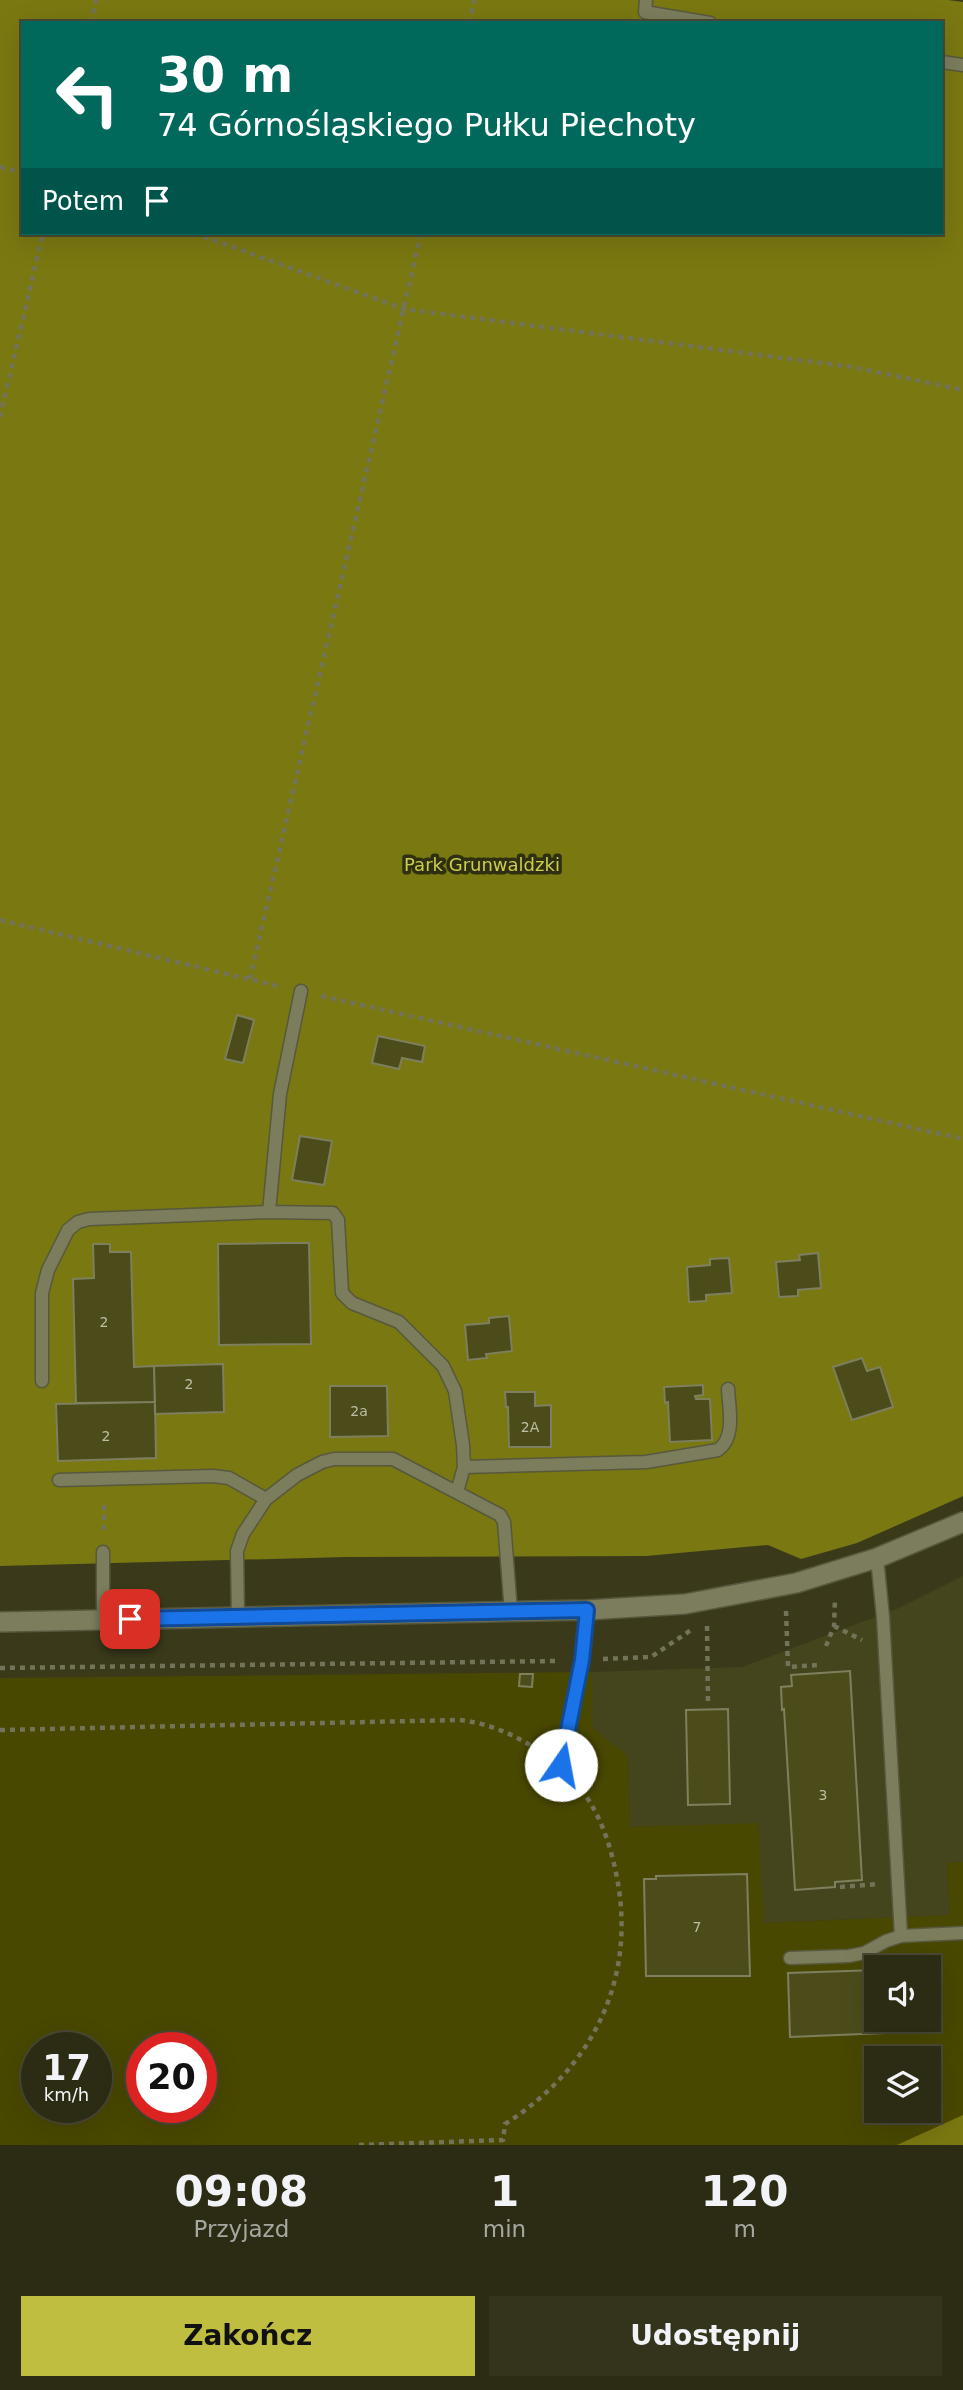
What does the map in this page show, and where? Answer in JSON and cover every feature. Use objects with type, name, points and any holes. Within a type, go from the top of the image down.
[{"type":"street","points":[[0,1622],[511,1612],[685,1604],[796,1583],[877,1558],[963,1522]]},
{"type":"lane","points":[[646,0],[645,12],[698,21]]},
{"type":"lane","points":[[943,62],[963,65]]},
{"type":"lane","points":[[269,1212],[280,1094],[300,991]]},
{"type":"lane","points":[[42,1381],[42,1293],[48,1269],[68,1230],[78,1222],[89,1219],[269,1212],[333,1213],[338,1220],[342,1293],[352,1303],[399,1322],[443,1366],[455,1391],[464,1445],[464,1467],[457,1492]]},
{"type":"lane","points":[[464,1467],[646,1462],[718,1450],[727,1444],[730,1435],[728,1389]]},
{"type":"lane","points":[[238,1617],[237,1551],[243,1534],[266,1499],[310,1468],[334,1459],[393,1458],[500,1516],[504,1522],[511,1612]]},
{"type":"lane","points":[[59,1480],[213,1476],[229,1478],[266,1499]]},
{"type":"lane","points":[[103,1552],[103,1619]]},
{"type":"lane","points":[[877,1558],[901,1936]]},
{"type":"lane","points":[[561,1765],[582,1660],[587,1610]]},
{"type":"lane","points":[[790,1958],[849,1956],[864,1953],[901,1936],[963,1934]]},
{"type":"path","points":[[91,21],[96,0]]},
{"type":"path","points":[[469,21],[474,0]]},
{"type":"path","points":[[0,167],[21,172]]},
{"type":"path","points":[[0,417],[43,235]]},
{"type":"path","points":[[200,235],[404,309],[853,367],[963,390]]},
{"type":"path","points":[[250,979],[421,235]]},
{"type":"path","points":[[0,919],[300,991],[963,1139]]},
{"type":"path","points":[[103,1552],[104,1479]]},
{"type":"path","points":[[826,1646],[834,1626],[835,1591]]},
{"type":"path","points":[[785,1603],[788,1667],[818,1665]]},
{"type":"path","points":[[707,1618],[708,1704]]},
{"type":"path","points":[[834,1626],[861,1640],[884,1640]]},
{"type":"path","points":[[0,1730],[459,1720],[480,1722],[500,1730],[529,1744],[561,1765],[580,1787],[598,1816],[611,1849],[620,1889],[623,1926],[620,1956],[614,1984],[602,2017],[564,2077],[544,2096],[505,2124],[503,2140],[462,2144],[359,2145]]},
{"type":"path","points":[[840,1886],[898,1883]]},
{"type":"shaded area","points":[[963,1576],[963,1862],[947,1863],[950,1915],[763,1923],[758,1824],[630,1827],[628,1756],[592,1727],[592,1672],[742,1667],[899,1608]]},
{"type":"shaded area","points":[[592,1672],[592,1727],[628,1756],[630,1827],[758,1823],[764,1923],[950,1915],[947,1863],[963,1862],[963,2145],[0,2145],[0,1678]]},
{"type":"green space","name":"Park Grunwaldzki","points":[[0,0],[963,2],[963,1496],[857,1543],[801,1559],[768,1545],[646,1556],[346,1557],[0,1566]]},
{"type":"green space","points":[[963,2115],[963,2145],[897,2145]]},
{"type":"building","points":[[237,1015],[254,1020],[243,1063],[225,1059]]},
{"type":"building","points":[[378,1036],[425,1046],[422,1062],[402,1058],[399,1069],[372,1063]]},
{"type":"building","points":[[300,1136],[332,1141],[324,1185],[292,1180]]},
{"type":"building","points":[[309,1243],[311,1344],[219,1345],[218,1244]]},
{"type":"building","points":[[93,1244],[110,1244],[110,1252],[131,1252],[134,1367],[154,1366],[155,1402],[76,1403],[73,1279],[94,1278]]},
{"type":"building","points":[[818,1253],[821,1288],[798,1290],[798,1296],[779,1297],[776,1262],[800,1260],[799,1255]]},
{"type":"building","points":[[729,1258],[732,1293],[706,1295],[706,1301],[689,1302],[687,1267],[710,1265],[710,1259]]},
{"type":"building","points":[[509,1316],[512,1351],[486,1354],[487,1358],[468,1360],[465,1325],[489,1323],[489,1318]]},
{"type":"building","points":[[862,1358],[867,1371],[880,1367],[893,1407],[852,1420],[833,1367]]},
{"type":"building","points":[[223,1364],[224,1412],[155,1414],[154,1366]]},
{"type":"building","points":[[703,1385],[703,1395],[695,1396],[696,1399],[710,1399],[712,1440],[670,1442],[668,1402],[665,1403],[664,1387]]},
{"type":"building","points":[[330,1386],[387,1386],[388,1436],[330,1437]]},
{"type":"building","points":[[505,1392],[535,1392],[535,1406],[551,1405],[551,1447],[509,1447]]},
{"type":"building","points":[[155,1402],[156,1458],[58,1461],[56,1404]]},
{"type":"building","points":[[850,1671],[862,1880],[835,1882],[835,1887],[795,1890],[781,1687],[792,1686],[791,1675]]},
{"type":"building","points":[[520,1674],[533,1674],[532,1687],[519,1686]]},
{"type":"building","points":[[728,1709],[730,1804],[688,1805],[686,1710]]},
{"type":"building","points":[[747,1874],[750,1976],[646,1976],[644,1879],[656,1879],[656,1876]]},
{"type":"building","points":[[864,1970],[864,2032],[910,2032],[790,2037],[788,1973]]},
{"type":"route","points":[[130,1619],[587,1610],[582,1660],[561,1765]]}]
